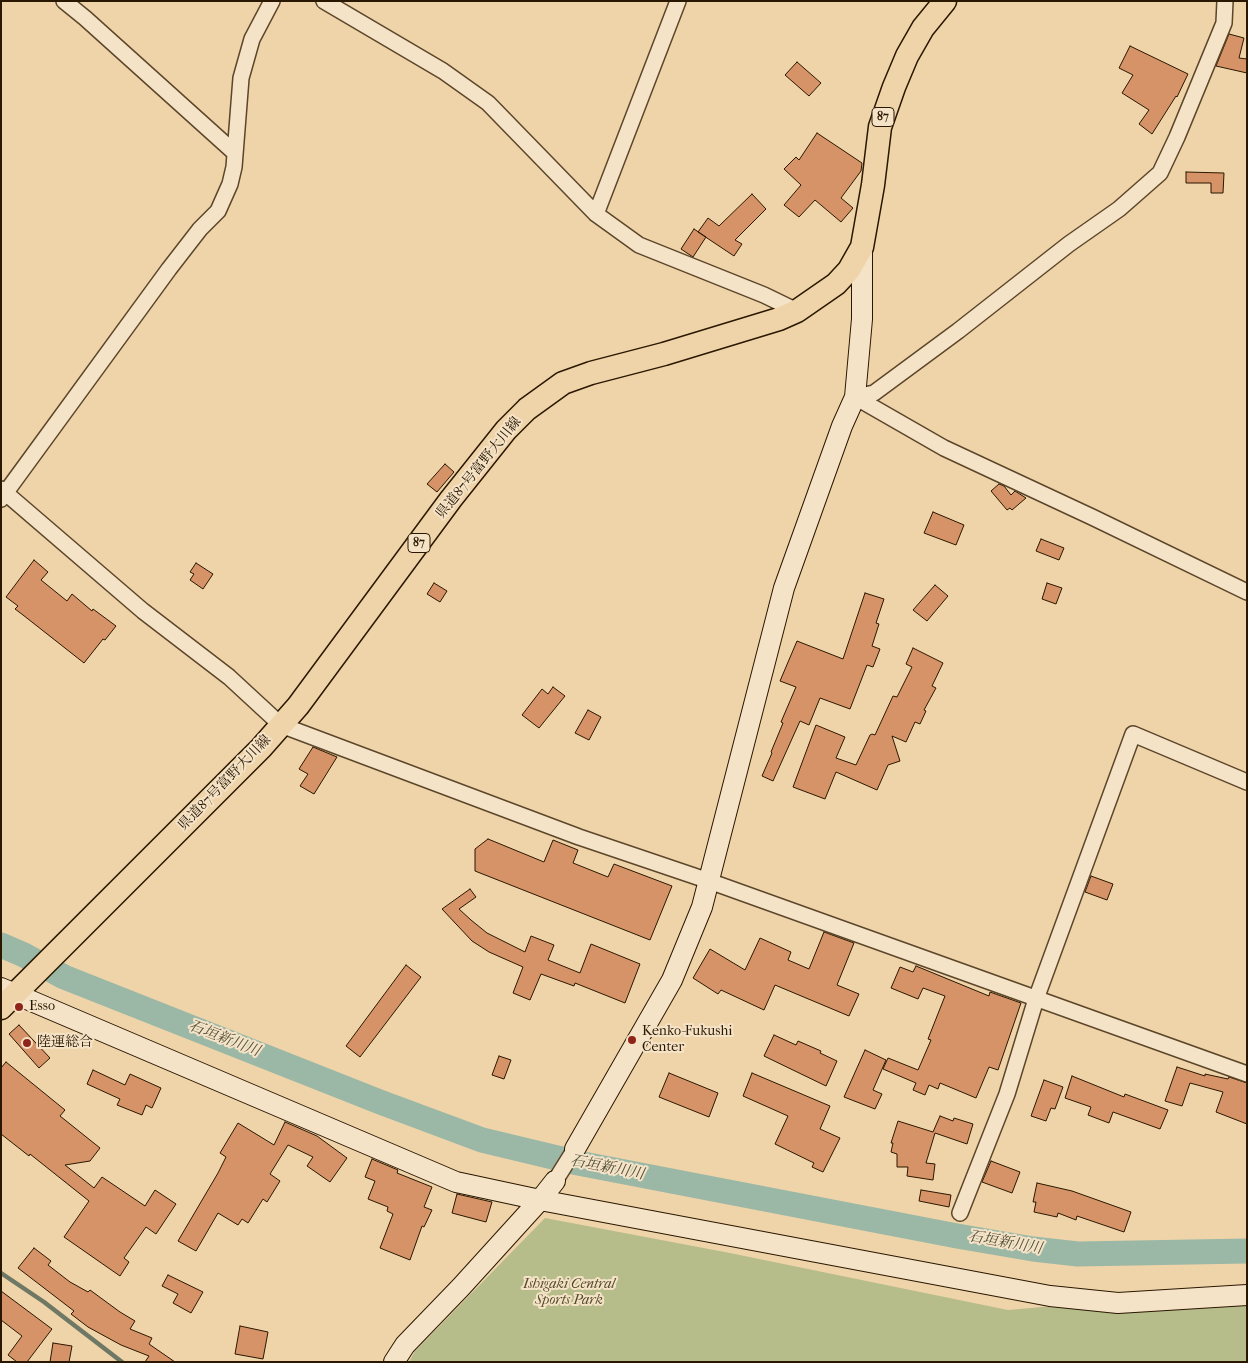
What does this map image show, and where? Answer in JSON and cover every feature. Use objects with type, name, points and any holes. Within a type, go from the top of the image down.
[{"type":"main road","name":"県道87号富野大川線","points":[[12,992],[52,957],[261,748],[298,706],[451,500],[500,438],[527,409],[563,383],[779,319],[797,311],[836,284],[850,270],[862,248],[880,127],[894,87],[907,56],[923,28],[945,1]]},
{"type":"street","points":[[64,1],[86,18],[235,153]]},
{"type":"street","points":[[272,1],[252,39],[241,78],[235,153],[230,184],[218,211],[200,229],[179,256],[3,493],[143,611],[228,677],[281,725],[579,837],[708,881],[1247,1074]]},
{"type":"street","points":[[324,1],[443,70],[488,103],[596,214],[639,245],[764,295],[797,311]]},
{"type":"street","points":[[596,214],[678,1]]},
{"type":"street","points":[[854,397],[874,392],[958,331],[1069,244],[1119,209],[1160,173],[1177,137],[1224,23],[1225,1]]},
{"type":"street","points":[[394,1362],[405,1345],[461,1287],[555,1181],[672,980],[702,907],[784,588],[854,397],[862,319],[862,248]]},
{"type":"street","points":[[854,397],[944,448],[1084,512],[1247,592]]},
{"type":"street","points":[[960,1213],[1007,1094],[1036,999],[1133,734],[1247,782]]},
{"type":"street","points":[[12,992],[456,1182],[540,1200],[1050,1296],[1118,1303],[1247,1295]]},
{"type":"green space","name":"Ishigaki Central Sports Park","points":[[545,1218],[730,1253],[1008,1310],[1247,1289],[1247,1362],[409,1362],[415,1351]]},
{"type":"building","points":[[1229,34],[1244,38],[1239,58],[1247,59],[1247,73],[1216,66]]},
{"type":"building","points":[[1130,46],[1188,74],[1177,97],[1152,134],[1139,124],[1149,110],[1122,93],[1133,75],[1119,68]]},
{"type":"building","points":[[797,62],[821,83],[809,96],[785,75]]},
{"type":"building","points":[[817,133],[862,163],[861,171],[841,198],[853,208],[841,222],[815,200],[799,217],[784,205],[801,185],[784,169],[796,157],[799,160]]},
{"type":"building","points":[[1186,172],[1224,173],[1223,193],[1211,193],[1211,183],[1186,183]]},
{"type":"building","points":[[752,194],[766,209],[735,240],[742,244],[734,256],[698,232],[708,218],[719,226]]},
{"type":"building","points":[[694,229],[706,237],[693,257],[681,249]]},
{"type":"building","points":[[445,464],[454,472],[437,492],[427,484]]},
{"type":"building","points":[[999,484],[1004,486],[1011,495],[1015,491],[1026,498],[1012,510],[1010,508],[1007,510],[991,491]]},
{"type":"building","points":[[933,512],[964,525],[956,545],[924,533]]},
{"type":"building","points":[[1041,539],[1064,548],[1059,560],[1036,551]]},
{"type":"building","points":[[34,560],[48,572],[41,580],[67,601],[72,594],[92,611],[93,609],[116,626],[84,663],[15,609],[18,606],[6,597]]},
{"type":"building","points":[[196,563],[213,574],[203,589],[190,580],[194,574],[190,572]]},
{"type":"building","points":[[434,583],[447,591],[440,602],[427,594]]},
{"type":"building","points":[[1047,583],[1062,588],[1056,604],[1042,599]]},
{"type":"building","points":[[935,585],[948,596],[927,621],[913,610]]},
{"type":"building","points":[[865,593],[884,599],[876,623],[879,624],[872,646],[880,649],[873,667],[867,665],[850,709],[820,698],[809,725],[800,721],[773,781],[762,776],[783,723],[781,722],[796,687],[780,681],[797,641],[843,659]]},
{"type":"building","points":[[913,648],[943,663],[932,686],[936,688],[924,710],[926,711],[920,724],[915,722],[906,742],[892,736],[900,761],[888,765],[877,790],[836,772],[825,799],[793,787],[816,725],[845,737],[836,758],[856,765],[870,735],[875,735],[893,696],[897,697],[912,667],[906,664]]},
{"type":"building","points":[[553,687],[565,696],[539,728],[522,715],[542,689],[548,694]]},
{"type":"building","points":[[588,710],[601,717],[589,740],[575,733]]},
{"type":"building","points":[[313,747],[337,757],[314,794],[300,786],[308,774],[299,769]]},
{"type":"building","points":[[488,839],[544,862],[553,840],[578,850],[573,863],[608,877],[614,864],[672,886],[650,940],[475,871],[475,849]]},
{"type":"building","points":[[1091,876],[1113,884],[1107,900],[1085,892]]},
{"type":"building","points":[[470,889],[476,897],[459,909],[487,933],[525,952],[531,936],[554,945],[548,960],[580,973],[591,944],[640,964],[625,1003],[575,983],[574,986],[541,974],[530,1000],[513,993],[523,967],[489,952],[472,941],[442,909]]},
{"type":"building","points":[[824,932],[854,943],[837,985],[859,994],[849,1016],[775,985],[764,1010],[721,990],[718,994],[693,978],[710,949],[745,970],[760,938],[791,952],[788,960],[809,969]]},
{"type":"building","points":[[406,965],[421,977],[360,1057],[346,1046]]},
{"type":"building","points":[[916,966],[989,996],[990,992],[1021,1003],[998,1070],[989,1067],[976,1098],[940,1083],[938,1089],[929,1085],[925,1095],[913,1090],[916,1083],[883,1069],[888,1058],[918,1070],[931,1040],[928,1039],[945,996],[923,988],[918,999],[891,988],[900,967],[913,972]]},
{"type":"building","points":[[19,1025],[50,1058],[39,1068],[9,1034]]},
{"type":"building","points":[[774,1035],[796,1045],[798,1041],[821,1051],[820,1053],[837,1061],[826,1086],[764,1056]]},
{"type":"building","points":[[865,1050],[886,1060],[873,1090],[882,1094],[875,1109],[844,1097]]},
{"type":"building","points":[[499,1056],[511,1060],[504,1079],[492,1075]]},
{"type":"building","points":[[6,1062],[65,1110],[60,1116],[100,1148],[90,1161],[65,1165],[94,1188],[102,1177],[145,1206],[155,1190],[176,1204],[156,1234],[146,1227],[124,1258],[129,1262],[120,1276],[64,1237],[89,1201],[30,1154],[29,1156],[1,1134],[1,1068]]},
{"type":"building","points":[[1177,1067],[1205,1076],[1205,1074],[1228,1079],[1229,1077],[1247,1083],[1247,1124],[1216,1112],[1223,1092],[1190,1083],[1182,1106],[1165,1101]]},
{"type":"building","points":[[93,1070],[125,1085],[130,1074],[161,1088],[152,1108],[146,1105],[142,1115],[117,1105],[120,1099],[87,1084]]},
{"type":"building","points":[[669,1073],[718,1093],[709,1117],[659,1097]]},
{"type":"building","points":[[752,1073],[830,1106],[820,1129],[840,1138],[823,1172],[812,1167],[814,1163],[775,1144],[788,1116],[743,1096]]},
{"type":"building","points":[[1072,1076],[1124,1097],[1125,1094],[1168,1110],[1160,1129],[1113,1112],[1109,1123],[1088,1115],[1091,1107],[1065,1098]]},
{"type":"building","points":[[1044,1080],[1063,1087],[1055,1109],[1051,1108],[1046,1121],[1031,1116]]},
{"type":"building","points":[[940,1116],[953,1121],[954,1118],[973,1124],[967,1144],[935,1133],[926,1163],[935,1164],[933,1180],[907,1176],[908,1167],[897,1167],[897,1154],[891,1152],[893,1143],[891,1143],[898,1121],[933,1132]]},
{"type":"building","points":[[285,1122],[317,1136],[347,1158],[330,1182],[307,1166],[313,1157],[288,1145],[270,1174],[280,1181],[267,1202],[263,1199],[248,1223],[242,1219],[238,1225],[218,1213],[196,1251],[178,1241],[218,1173],[226,1157],[220,1153],[238,1123],[274,1145]]},
{"type":"building","points":[[372,1159],[398,1170],[397,1173],[432,1187],[424,1207],[432,1210],[424,1227],[422,1226],[410,1260],[380,1248],[393,1214],[387,1211],[388,1207],[368,1199],[375,1181],[365,1177]]},
{"type":"building","points":[[991,1161],[1020,1172],[1012,1193],[982,1182]]},
{"type":"building","points":[[1037,1183],[1072,1191],[1131,1212],[1124,1232],[1077,1216],[1076,1220],[1058,1213],[1057,1217],[1034,1212],[1036,1202],[1033,1202]]},
{"type":"building","points":[[921,1190],[951,1195],[949,1207],[919,1201]]},
{"type":"building","points":[[457,1194],[492,1202],[486,1222],[452,1213]]},
{"type":"building","points":[[34,1248],[51,1261],[48,1265],[70,1282],[88,1292],[90,1290],[135,1321],[130,1329],[152,1338],[149,1344],[175,1362],[145,1362],[149,1356],[121,1345],[88,1327],[71,1314],[74,1311],[18,1268]]},
{"type":"building","points":[[168,1275],[203,1292],[191,1313],[173,1303],[178,1294],[162,1286]]},
{"type":"building","points":[[1,1291],[52,1329],[27,1362],[17,1362],[8,1355],[22,1336],[1,1320]]},
{"type":"building","points":[[240,1326],[268,1332],[263,1359],[235,1354]]},
{"type":"building","points":[[53,1343],[72,1346],[69,1362],[50,1362]]},
{"type":"waterway","name":"石垣新川川","points":[[1,945],[24,955],[64,977],[380,1102],[482,1140],[578,1163],[1033,1249],[1078,1254],[1247,1251]]},
{"type":"waterway","points":[[1,1273],[44,1302],[122,1362]]},
{"type":"place","name":"Esso","points":[[19,1007]]},
{"type":"place","name":"Kenko-Fukushi Center","points":[[632,1040]]},
{"type":"place","name":"陸運総合","points":[[27,1043]]}]
